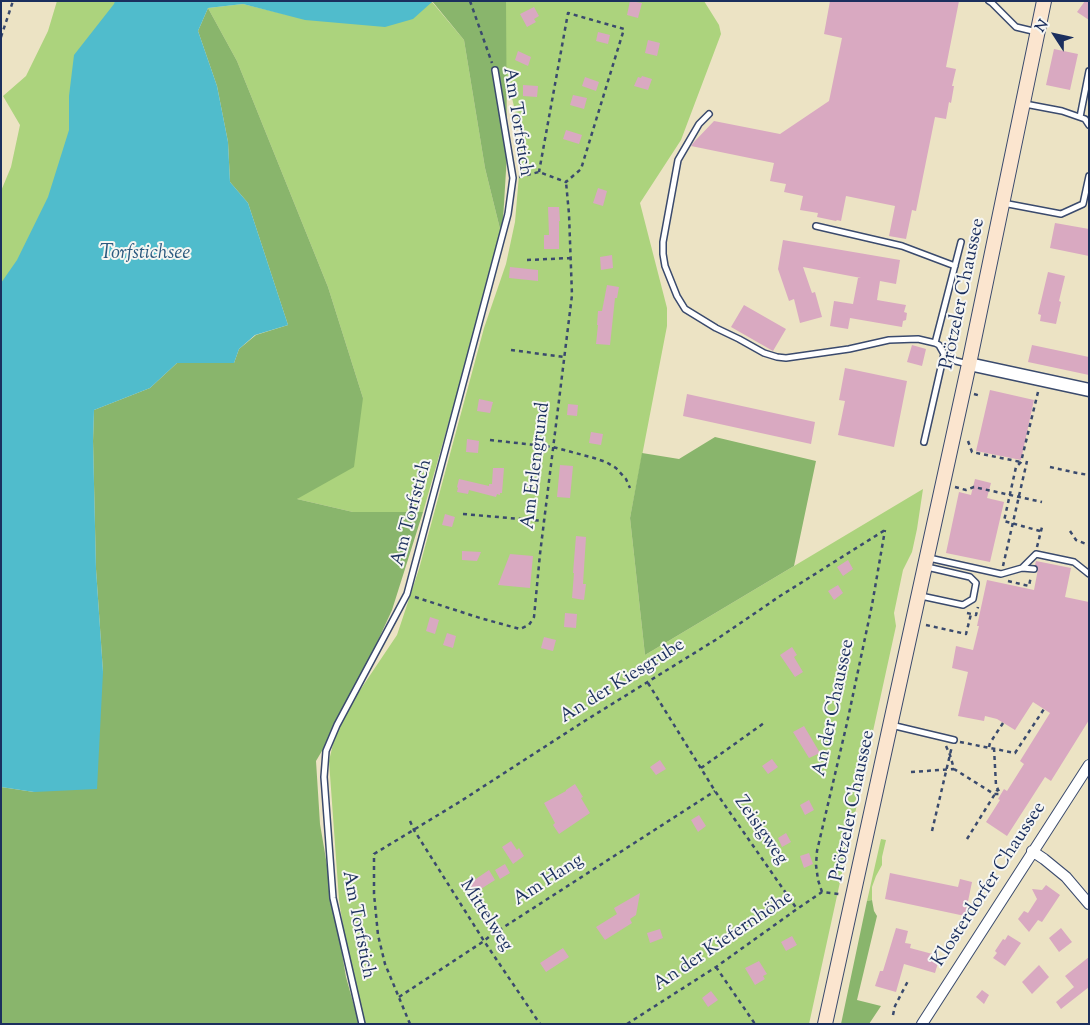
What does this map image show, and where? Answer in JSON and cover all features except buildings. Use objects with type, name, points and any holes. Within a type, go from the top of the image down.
[{"type":"main road","name":"Prötzeler Chaussee","points":[[825,1024],[890,725],[924,596],[925,562],[969,364],[1044,1]]},
{"type":"street","points":[[969,364],[1089,390]]},
{"type":"street","name":"Klosterdorfer Chaussee","points":[[922,1024],[1089,765]]},
{"type":"street","points":[[1032,851],[1066,877],[1089,904]]},
{"type":"lane","points":[[989,1],[1016,28],[1038,32]]},
{"type":"lane","name":"Am Torfstich","points":[[362,1024],[333,898],[324,777],[326,751],[337,725],[407,594],[508,214],[513,178],[495,70]]},
{"type":"lane","points":[[1080,117],[1089,71]]},
{"type":"lane","points":[[1023,103],[1062,111],[1085,119],[1089,125]]},
{"type":"lane","points":[[709,114],[699,124],[678,160],[663,242],[666,266],[677,296],[685,309],[716,328],[764,353],[777,357],[786,358],[850,349],[889,340],[918,339],[935,343],[939,345],[944,354],[956,361],[969,364]]},
{"type":"lane","points":[[1002,203],[1061,214],[1083,204],[1089,176]]},
{"type":"lane","points":[[816,226],[902,246],[955,266]]},
{"type":"lane","points":[[935,343],[961,242]]},
{"type":"lane","points":[[924,442],[944,354]]},
{"type":"lane","points":[[1022,568],[1036,554],[1074,562],[1089,574]]},
{"type":"lane","points":[[925,562],[1001,574],[1022,568],[1034,569]]},
{"type":"lane","points":[[924,596],[963,605],[973,599],[976,583],[970,577],[925,562]]},
{"type":"lane","points":[[890,725],[954,740]]},
{"type":"path","points":[[1,37],[13,1]]},
{"type":"path","name":"Am Torfstich","points":[[470,1],[495,70]]},
{"type":"path","points":[[513,178],[539,172],[566,182],[582,169],[624,28],[568,13],[539,172]]},
{"type":"path","name":"Am Erlengrund","points":[[407,594],[480,618],[520,628],[529,625],[534,617],[572,295],[566,182]]},
{"type":"path","points":[[527,260],[570,258]]},
{"type":"path","points":[[511,350],[564,357]]},
{"type":"path","points":[[1035,555],[1041,529],[1004,521],[1016,467],[1021,462],[1041,381]]},
{"type":"path","points":[[974,394],[981,396]]},
{"type":"path","points":[[490,440],[553,447],[606,462],[616,468],[626,479],[630,488]]},
{"type":"path","points":[[968,442],[972,452],[1021,462],[1028,461],[1000,580],[1029,586],[1034,569]]},
{"type":"path","points":[[1050,467],[1076,474],[1089,474]]},
{"type":"path","points":[[953,487],[966,490],[974,487],[1042,502]]},
{"type":"path","points":[[463,514],[544,522]]},
{"type":"path","name":"An der Kiesgrube","points":[[399,997],[385,964],[378,935],[374,894],[374,854],[717,640],[780,596],[885,530]]},
{"type":"path","name":"An der Chaussee","points":[[822,892],[816,865],[817,851],[849,714],[872,605],[885,530]]},
{"type":"path","points":[[1070,531],[1076,540],[1089,545]]},
{"type":"path","points":[[963,612],[976,615],[979,600]]},
{"type":"path","points":[[926,625],[966,634],[971,614]]},
{"type":"path","name":"Zeisigweg","points":[[648,683],[715,791],[797,909]]},
{"type":"path","points":[[932,831],[954,740],[1015,753],[1044,709]]},
{"type":"path","points":[[701,768],[764,723]]},
{"type":"path","points":[[990,747],[990,743],[1003,723]]},
{"type":"path","points":[[942,738],[954,769]]},
{"type":"path","points":[[911,772],[954,769],[994,794],[1000,794],[996,785],[994,748]]},
{"type":"path","name":"Am Hang","points":[[399,997],[498,930],[715,791]]},
{"type":"path","points":[[967,839],[994,794]]},
{"type":"path","name":"Mittelweg","points":[[410,822],[484,941],[540,1024]]},
{"type":"path","name":"An der Kiefernhöhe","points":[[627,1024],[716,967],[822,892],[838,894]]},
{"type":"path","points":[[716,967],[755,1024]]},
{"type":"path","points":[[893,1015],[895,1006],[909,979]]},
{"type":"path","points":[[399,997],[410,1024]]},
{"type":"green space","points":[[57,1],[131,1],[1,411],[1,191],[11,167],[20,125],[3,96],[26,76],[48,31]]},
{"type":"green space","points":[[432,1],[506,1],[507,154],[502,237],[485,168],[464,40]]},
{"type":"green space","points":[[479,1],[704,1],[719,25],[721,34],[681,140],[640,203],[667,308],[667,326],[630,518],[645,655],[923,489],[912,552],[903,570],[894,613],[896,626],[809,1024],[362,1024],[354,996],[339,900],[329,761],[336,731],[346,711],[397,635],[419,569],[484,328],[506,264],[515,222],[522,140],[512,98],[496,60]]},
{"type":"green space","points":[[432,2],[464,40],[485,168],[502,237],[423,512],[353,512],[297,499],[363,398],[328,287],[237,61],[208,8],[243,4],[288,15]]},
{"type":"green space","points":[[208,8],[237,61],[328,287],[363,398],[354,467],[297,499],[353,512],[423,512],[392,610],[345,712],[316,761],[320,824],[346,977],[359,1024],[1,1024],[1,787],[34,792],[103,672],[96,569],[94,410],[150,388],[177,363],[234,363],[239,349],[256,335],[288,325],[248,203],[230,182],[228,142],[217,86],[198,31]]},
{"type":"green space","points":[[715,437],[816,461],[794,566],[645,655],[630,518],[642,453],[679,459]]},
{"type":"green space","points":[[881,839],[886,840],[882,865],[872,887],[872,900],[867,901]]},
{"type":"green space","points":[[872,900],[877,916],[857,1000],[881,1006],[869,1024],[841,1024],[867,901]]},
{"type":"water","name":"Torfstichsee","points":[[115,1],[432,2],[413,19],[385,27],[305,20],[243,4],[208,8],[198,31],[217,86],[228,142],[230,182],[248,203],[288,325],[255,335],[239,349],[234,363],[177,363],[150,388],[94,410],[96,569],[103,672],[97,789],[34,792],[1,787],[1,283],[17,260],[48,197],[69,130],[69,96],[74,55]]}]
